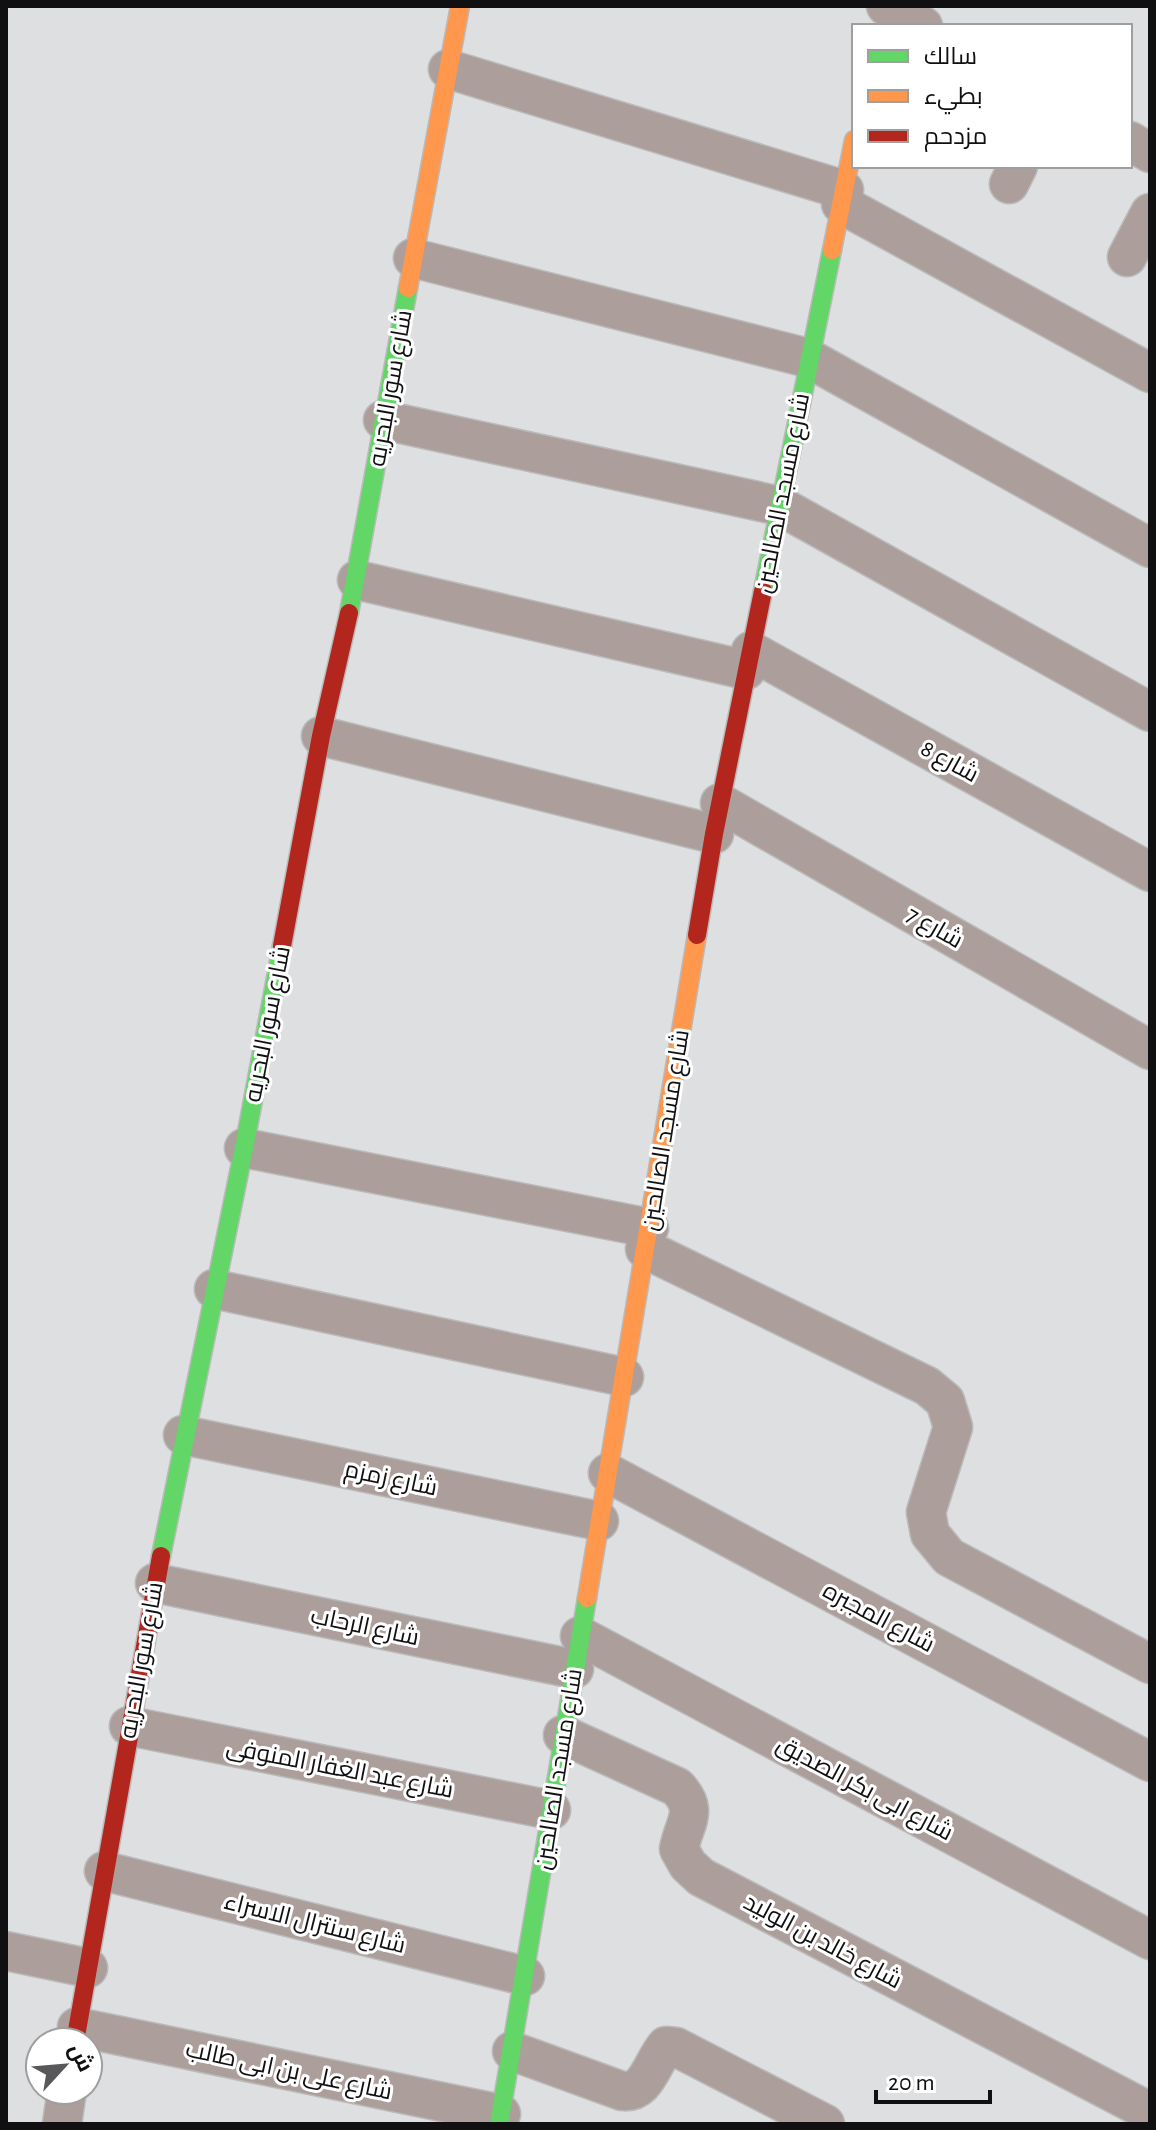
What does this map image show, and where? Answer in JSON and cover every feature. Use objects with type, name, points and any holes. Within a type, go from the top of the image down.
[{"type":"street","name":"شارع سور البحريه","points":[[77,2026],[183,1435],[244,1148],[321,736],[357,580],[383,420],[460,6]]},
{"type":"street","points":[[884,6],[919,24]]},
{"type":"street","points":[[448,69],[842,197],[1150,373]]},
{"type":"street","points":[[1132,142],[1150,153]]},
{"type":"street","name":"شارع مسجد الصالحين","points":[[500,2119],[717,818],[852,150]]},
{"type":"street","points":[[1127,257],[1150,213]]},
{"type":"street","points":[[413,258],[808,358],[1150,548]]},
{"type":"street","points":[[383,420],[780,506],[1150,712]]},
{"type":"street","name":"شارع 8","points":[[357,580],[748,660],[1150,872]]},
{"type":"street","name":"شارع 7","points":[[321,736],[717,818],[1150,1050]]},
{"type":"street","points":[[244,1148],[647,1238],[927,1386],[945,1401],[953,1427],[926,1512],[930,1534],[949,1557],[1150,1664]]},
{"type":"street","points":[[214,1289],[624,1377]]},
{"type":"street","name":"شارع زمزم","points":[[183,1435],[599,1521]]},
{"type":"street","name":"شارع المجبره","points":[[608,1473],[1150,1762]]},
{"type":"street","name":"شارع الرحاب","points":[[155,1583],[577,1652]]},
{"type":"street","name":"شارع ابى بكر الصديق","points":[[577,1652],[1150,1940]]},
{"type":"street","name":"شارع عبد الغفار المنوفى","points":[[129,1726],[551,1810]]},
{"type":"street","name":"شارع خالد بن الوليد","points":[[563,1735],[677,1787],[688,1798],[690,1815],[679,1849],[688,1865],[701,1877],[1150,2112]]},
{"type":"street","name":"شارع سنترال الاسراء","points":[[104,1871],[525,1976]]},
{"type":"street","points":[[6,1951],[88,1968]]},
{"type":"street","name":"شارع على بن ابى طالب","points":[[104,2040],[500,2119]]},
{"type":"street","points":[[512,2051],[622,2091],[633,2092],[640,2088],[666,2046],[676,2047],[825,2124]]},
{"type":"traffic: fast","points":[[763,591],[832,250]]},
{"type":"traffic: fast","points":[[349,613],[408,288]]},
{"type":"traffic: fast","points":[[161,1556],[282,946]]},
{"type":"traffic: fast","points":[[499,2124],[587,1598]]},
{"type":"traffic: slow","points":[[408,288],[460,6]]},
{"type":"traffic: slow","points":[[832,250],[852,150]]},
{"type":"traffic: slow","points":[[587,1598],[697,935]]},
{"type":"traffic: jam","points":[[697,935],[763,591]]},
{"type":"traffic: jam","points":[[282,946],[321,736],[349,613]]},
{"type":"traffic: jam","points":[[78,2026],[161,1556]]}]
